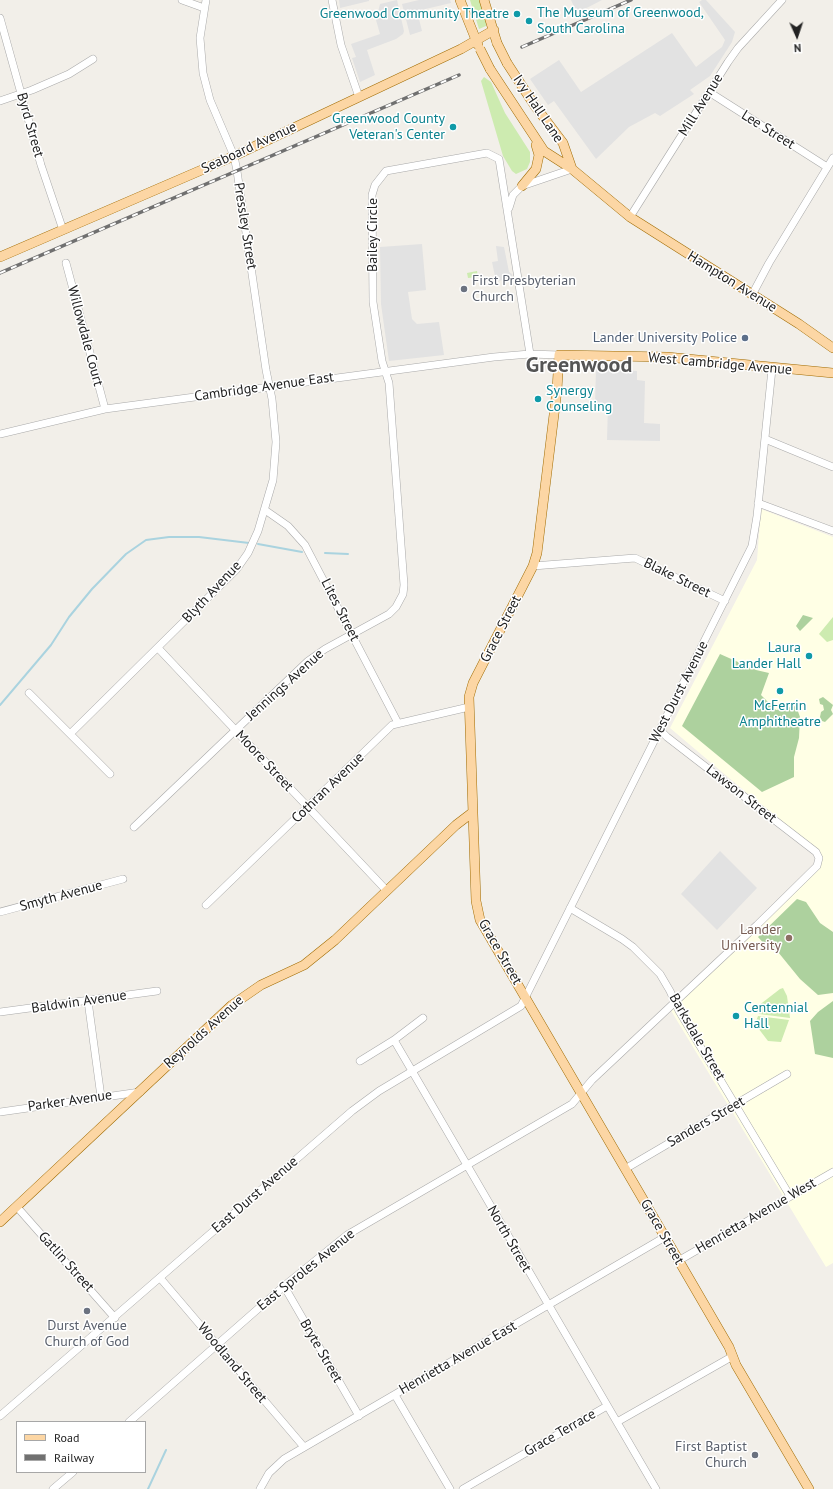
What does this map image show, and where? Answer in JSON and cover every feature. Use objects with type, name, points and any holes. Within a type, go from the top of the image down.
[{"type":"main road","name":"Ivy Hall Lane","points":[[460,0],[476,41],[490,69],[544,151],[572,169]]},
{"type":"main road","name":"Ivy Hall Lane","points":[[484,0],[497,43],[507,63],[535,106],[563,143],[572,169]]},
{"type":"main road","name":"Seaboard Avenue","points":[[0,258],[234,156],[476,41],[494,30]]},
{"type":"main road","points":[[522,186],[536,169],[539,155],[531,130]]},
{"type":"main road","name":"Hampton Avenue","points":[[572,169],[630,217],[799,324],[833,348]]},
{"type":"main road","name":"West Cambridge Avenue","points":[[559,355],[667,357],[772,369],[833,374]]},
{"type":"main road","name":"Grace Street","points":[[559,355],[556,398],[537,553],[533,566],[473,683],[469,697],[476,901],[478,913],[483,926],[666,1237],[678,1261],[809,1489]]},
{"type":"main road","name":"Reynolds Avenue","points":[[0,1222],[239,999],[261,985],[304,965],[335,940],[456,825],[474,812]]},
{"type":"street","points":[[182,0],[204,8]]},
{"type":"street","name":"Pressley Street","points":[[206,0],[200,38],[203,73],[210,100],[234,156],[269,387]]},
{"type":"street","points":[[332,0],[340,45],[359,97]]},
{"type":"street","name":"Mill Avenue","points":[[630,217],[738,48],[782,0]]},
{"type":"street","name":"Byrd Street","points":[[0,18],[41,165],[63,230]]},
{"type":"street","points":[[0,101],[21,95],[69,74],[93,59]]},
{"type":"street","name":"Lee Street","points":[[709,92],[828,167]]},
{"type":"street","name":"Bailey Circle","points":[[385,371],[382,361],[373,302],[371,203],[375,185],[383,174],[390,169],[486,153],[499,159],[508,211]]},
{"type":"street","points":[[752,295],[769,263],[833,158]]},
{"type":"street","points":[[530,354],[508,211],[513,195],[522,186],[572,169]]},
{"type":"street","name":"Willowdale Court","points":[[66,263],[105,409]]},
{"type":"street","name":"Cambridge Avenue East","points":[[0,434],[105,409],[385,371],[530,354],[559,355]]},
{"type":"street","name":"West Durst Avenue","points":[[526,998],[752,546],[772,369]]},
{"type":"street","name":"Jennings Avenue","points":[[134,826],[308,661],[325,649],[391,612],[400,601],[404,589],[389,383],[385,371]]},
{"type":"street","name":"Blyth Avenue","points":[[70,734],[236,570],[254,541],[265,510],[273,480],[276,458],[269,387]]},
{"type":"street","points":[[765,439],[833,468]]},
{"type":"street","points":[[758,503],[833,531]]},
{"type":"street","name":"Lites Street","points":[[265,510],[288,526],[305,545],[398,723]]},
{"type":"street","name":"Blake Street","points":[[533,566],[635,558],[725,601]]},
{"type":"street","name":"Moore Street","points":[[158,648],[387,891]]},
{"type":"street","points":[[29,692],[110,774]]},
{"type":"street","name":"Cothran Avenue","points":[[206,906],[392,726],[398,723],[470,707]]},
{"type":"street","name":"Lawson Street","points":[[660,730],[667,737],[816,852],[820,860]]},
{"type":"street","name":"East Sproles Avenue","points":[[130,1421],[284,1286],[326,1251],[358,1228],[467,1166],[578,1100],[581,1092],[675,1001],[757,925],[817,866],[820,860]]},
{"type":"street","name":"Smyth Avenue","points":[[0,912],[122,879]]},
{"type":"street","name":"Barksdale Street","points":[[570,908],[633,947],[660,974],[790,1196]]},
{"type":"street","name":"Baldwin Avenue","points":[[0,1012],[157,991]]},
{"type":"street","name":"East Durst Avenue","points":[[0,1416],[161,1279],[338,1122],[380,1091],[514,1011],[521,1006],[526,998]]},
{"type":"street","points":[[88,1001],[101,1097]]},
{"type":"street","points":[[360,1061],[394,1040],[423,1018]]},
{"type":"street","name":"North Street","points":[[394,1040],[607,1406]]},
{"type":"street","name":"Sanders Street","points":[[625,1169],[787,1074]]},
{"type":"street","name":"Parker Avenue","points":[[0,1112],[140,1092]]},
{"type":"street","name":"Henrietta Avenue West","points":[[678,1261],[833,1172]]},
{"type":"street","name":"Gatlin Street","points":[[16,1207],[115,1318]]},
{"type":"street","name":"Henrietta Avenue East","points":[[260,1489],[273,1468],[304,1447],[666,1237]]},
{"type":"street","name":"Woodland Street","points":[[161,1279],[304,1447]]},
{"type":"street","name":"Bryte Street","points":[[284,1286],[359,1416]]},
{"type":"street","name":"Grace Terrace","points":[[463,1489],[607,1406],[617,1422],[733,1356]]},
{"type":"street","points":[[395,1395],[450,1489]]},
{"type":"street","points":[[617,1422],[656,1489]]},
{"type":"street","points":[[53,1489],[72,1473]]},
{"type":"shaded area","points":[[339,0],[369,0],[369,1],[340,8]]},
{"type":"shaded area","points":[[397,0],[404,31],[403,34],[396,39],[367,50],[375,75],[360,82],[352,58],[356,57],[351,44],[380,34],[376,20],[380,4]]},
{"type":"shaded area","points":[[419,0],[450,0],[451,3],[417,11],[422,31],[410,35],[402,4]]},
{"type":"shaded area","points":[[571,0],[602,0],[577,13]]},
{"type":"shaded area","points":[[706,0],[735,32],[732,42],[710,76],[690,90],[694,94],[660,116],[655,113],[629,127],[596,159],[554,101],[548,105],[530,79],[559,60],[581,92],[672,33],[696,67],[722,47],[725,40],[699,2]]},
{"type":"shaded area","points":[[422,244],[426,290],[408,292],[412,319],[417,324],[439,322],[444,355],[389,361],[381,304],[380,247]]},
{"type":"shaded area","points":[[496,246],[504,247],[509,272],[512,274],[513,279],[496,281],[492,262],[498,261]]},
{"type":"shaded area","points":[[596,369],[637,371],[637,380],[645,381],[644,423],[660,424],[660,441],[607,440],[608,405],[595,404]]},
{"type":"shaded area","name":"Lander University","points":[[761,509],[833,537],[833,1263],[826,1267],[670,1009],[819,867],[819,854],[670,728],[757,560]]},
{"type":"shaded area","points":[[720,851],[757,888],[717,930],[681,894]]},
{"type":"green space","points":[[470,0],[480,0],[486,19],[486,26],[479,29]]},
{"type":"green space","points":[[484,77],[491,82],[505,113],[530,152],[530,162],[527,169],[516,174],[512,171],[503,156],[481,81]]},
{"type":"green space","points":[[477,271],[478,277],[468,278],[467,273]]},
{"type":"green space","points":[[803,615],[813,618],[800,631],[796,626]]},
{"type":"green space","points":[[833,617],[833,640],[827,642],[819,634]]},
{"type":"green space","points":[[720,654],[756,670],[769,673],[761,695],[776,710],[796,706],[800,717],[799,738],[794,757],[794,777],[762,792],[682,726]]},
{"type":"green space","points":[[823,697],[833,705],[831,710],[833,714],[825,722],[822,721],[820,717],[821,712],[824,710],[819,699]]},
{"type":"green space","points":[[797,899],[806,902],[820,923],[833,932],[833,993],[818,995],[800,979],[778,952],[768,948],[758,937]]},
{"type":"green space","points":[[783,988],[787,996],[790,1018],[759,1014],[758,1006]]},
{"type":"green space","points":[[833,1001],[833,1058],[815,1054],[810,1021],[818,1012]]},
{"type":"green space","points":[[758,1016],[789,1020],[781,1042],[768,1041],[755,1024]]},
{"type":"waterway","points":[[0,705],[51,645],[69,617],[92,589],[126,554],[146,540],[169,537],[199,537],[249,543]]},
{"type":"waterway","points":[[258,544],[302,552]]},
{"type":"waterway","points":[[325,553],[348,554]]},
{"type":"waterway","points":[[148,1489],[166,1450]]},
{"type":"railway","points":[[522,47],[631,0]]},
{"type":"railway","points":[[0,273],[459,75]]},
{"type":"place","name":"Greenwood Community Theatre","points":[[517,14]]},
{"type":"place","name":"The Museum of Greenwood, South Carolina","points":[[529,21]]},
{"type":"place","name":"Greenwood County Veteran's Center","points":[[453,127]]},
{"type":"place","name":"First Presbyterian Church","points":[[464,289]]},
{"type":"place","name":"Lander University Police","points":[[745,338]]},
{"type":"place","name":"Synergy Counseling","points":[[538,399]]},
{"type":"place","name":"Laura Lander Hall","points":[[809,656]]},
{"type":"place","name":"McFerrin Amphitheatre","points":[[780,691]]},
{"type":"place","name":"Lander University","points":[[789,938]]},
{"type":"place","name":"Centennial Hall","points":[[736,1016]]},
{"type":"place","name":"Durst Avenue Church of God","points":[[87,1311]]},
{"type":"place","name":"First Baptist Church","points":[[755,1455]]},
{"type":"district","name":"Greenwood","points":[[579,366]]}]
